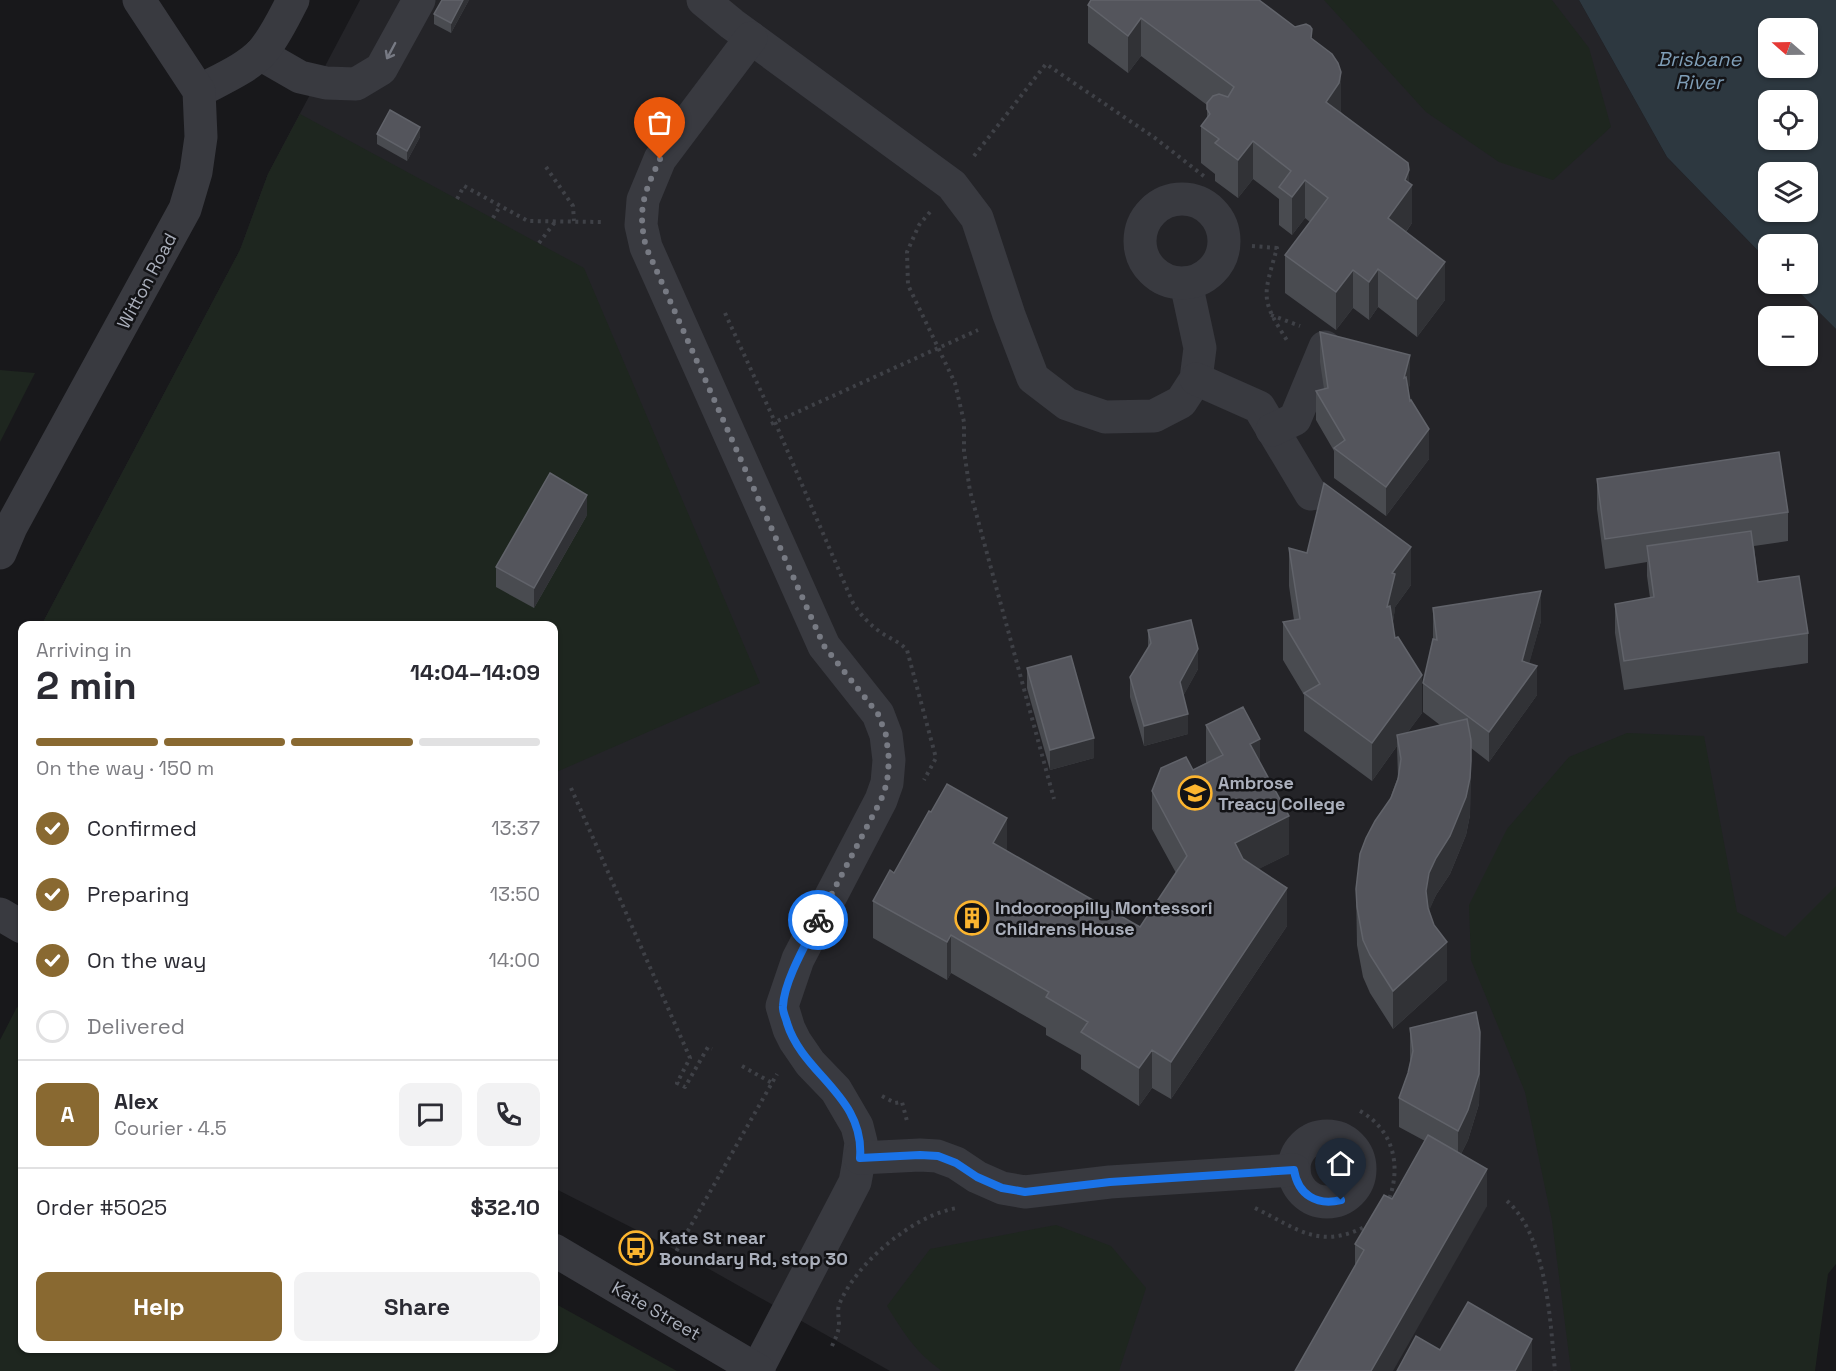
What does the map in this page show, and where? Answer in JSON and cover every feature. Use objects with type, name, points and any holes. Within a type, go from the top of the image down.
[{"type":"street","points":[[139,0],[199,91],[260,54],[269,43],[293,0]]},
{"type":"street","points":[[260,54],[300,77],[326,83],[356,84],[381,69],[418,0]]},
{"type":"street","points":[[703,0],[751,38],[952,185],[977,218],[1009,315],[1033,378],[1067,404],[1105,417],[1154,416],[1181,402],[1196,379],[1200,348],[1186,283]]},
{"type":"street","points":[[751,38],[660,159],[643,200],[641,225],[646,247],[824,646],[878,714],[886,735],[889,760],[887,783],[881,800],[798,959],[782,1006],[795,1041],[810,1064],[836,1090],[857,1126],[861,1142],[855,1182],[758,1370]]},
{"type":"street","name":"Witton Road","points":[[0,553],[11,527],[185,209],[196,172],[201,137],[199,91]]},
{"type":"street","points":[[1272,430],[1295,419],[1326,347]]},
{"type":"street","points":[[1196,379],[1259,407],[1311,494]]},
{"type":"street","points":[[0,914],[18,925]]},
{"type":"street","points":[[860,1158],[938,1156],[1002,1188],[1025,1192],[1110,1182],[1294,1170]]},
{"type":"street","name":"Kate Street","points":[[558,1252],[758,1370]]},
{"type":"path","points":[[974,156],[1046,64],[1155,138],[1205,177]]},
{"type":"path","points":[[546,166],[573,206],[574,221]]},
{"type":"path","points":[[457,199],[464,186],[528,221],[602,222]]},
{"type":"path","points":[[493,218],[500,206]]},
{"type":"path","points":[[935,207],[919,225],[907,252],[908,285],[956,383],[964,422],[964,451],[970,491],[1054,799]]},
{"type":"path","points":[[539,243],[555,221]]},
{"type":"path","points":[[1252,246],[1277,248],[1268,280],[1266,299],[1269,310],[1292,348]]},
{"type":"path","points":[[771,424],[987,326]]},
{"type":"path","points":[[571,788],[690,1058],[677,1083],[685,1087],[708,1047],[712,1049]]},
{"type":"path","points":[[742,1066],[772,1083]]},
{"type":"path","points":[[669,1264],[780,1068]]},
{"type":"path","points":[[1507,1201],[1516,1209],[1528,1228],[1544,1276],[1555,1371]]},
{"type":"shaded area","name":"Ambrose Treacy College","points":[[360,0],[1579,0],[1667,157],[1758,251],[1758,294],[1801,294],[1813,306],[1758,306],[1758,366],[1818,366],[1818,311],[1836,329],[1836,961],[1653,1371],[890,1371],[670,1247],[558,1190],[558,621],[44,621],[240,250],[268,174]]},
{"type":"shaded area","points":[[1324,0],[1552,0],[1589,48],[1611,127],[1553,180],[1499,162],[1426,112]]},
{"type":"shaded area","points":[[300,114],[584,268],[760,683],[558,771],[558,621],[44,621],[240,250],[268,174]]},
{"type":"shaded area","points":[[0,370],[35,373],[0,442]]},
{"type":"shaded area","points":[[1627,733],[1704,736],[1737,912],[1785,937],[1836,886],[1836,1264],[1828,1274],[1815,1371],[1571,1371],[1552,1221],[1525,1092],[1471,960],[1469,905],[1507,829],[1569,757]]},
{"type":"shaded area","points":[[17,1007],[18,1353],[558,1353],[558,1305],[677,1371],[0,1371],[0,1040]]},
{"type":"shaded area","points":[[1056,1225],[1111,1246],[1146,1288],[1119,1371],[942,1371],[917,1349],[887,1306],[930,1249]]},
{"type":"water","name":"Brisbane River","points":[[1579,0],[1836,0],[1836,329],[1818,311],[1818,306],[1813,306],[1801,294],[1818,294],[1818,234],[1758,234],[1758,251],[1667,157]]},
{"type":"building","points":[[442,0],[463,0],[451,23],[434,14]]},
{"type":"building","points":[[1091,0],[1259,0],[1295,27],[1306,24],[1310,26],[1311,38],[1332,54],[1341,72],[1339,83],[1326,102],[1408,163],[1409,170],[1405,180],[1412,185],[1388,218],[1445,262],[1417,299],[1378,269],[1369,282],[1353,270],[1336,292],[1285,255],[1328,198],[1305,180],[1292,197],[1279,187],[1291,171],[1253,141],[1238,160],[1215,143],[1219,139],[1201,126],[1210,114],[1207,103],[1213,96],[1219,94],[1228,97],[1234,87],[1141,18],[1128,36],[1088,5]]},
{"type":"building","points":[[390,110],[420,127],[407,151],[377,134]]},
{"type":"building","points":[[1320,332],[1410,355],[1404,378],[1406,377],[1410,401],[1429,429],[1386,487],[1334,448],[1345,440],[1316,391],[1328,388]]},
{"type":"building","points":[[1779,452],[1788,512],[1605,539],[1597,479]]},
{"type":"building","points":[[550,473],[587,495],[534,588],[496,567]]},
{"type":"building","points":[[1324,483],[1411,547],[1392,573],[1395,574],[1387,607],[1390,606],[1395,638],[1398,637],[1422,675],[1372,743],[1304,693],[1320,684],[1283,622],[1300,619],[1289,548],[1307,553]]},
{"type":"building","points":[[1751,531],[1758,582],[1799,576],[1808,633],[1624,661],[1615,604],[1654,597],[1647,546]]},
{"type":"building","points":[[1541,591],[1522,661],[1537,666],[1489,732],[1423,683],[1433,639],[1437,640],[1433,608]]},
{"type":"building","points":[[1191,620],[1198,649],[1180,682],[1188,714],[1144,726],[1130,677],[1151,643],[1148,630]]},
{"type":"building","points":[[1071,656],[1094,738],[1050,750],[1027,668]]},
{"type":"building","name":"Indooroopilly Montessori Childrens House","points":[[1243,707],[1260,739],[1250,744],[1289,816],[1235,843],[1243,859],[1287,888],[1171,1062],[1152,1050],[1139,1068],[1081,1032],[1088,1022],[1046,997],[1049,992],[951,935],[947,942],[873,901],[890,870],[894,873],[947,784],[1007,818],[993,843],[1140,927],[1187,856],[1152,791],[1161,768],[1186,757],[1193,770],[1223,755],[1206,725]]},
{"type":"building","points":[[1467,719],[1471,740],[1471,761],[1466,797],[1450,836],[1429,873],[1426,891],[1428,908],[1434,925],[1447,942],[1393,991],[1363,940],[1356,889],[1360,854],[1375,821],[1391,798],[1398,779],[1401,759],[1397,735]]},
{"type":"building","points":[[1476,1012],[1480,1032],[1479,1074],[1468,1110],[1458,1131],[1399,1098],[1413,1051],[1410,1028]]},
{"type":"building","points":[[1428,1135],[1487,1169],[1371,1371],[1295,1371],[1364,1250],[1355,1244],[1384,1195],[1392,1199]]},
{"type":"building","points":[[1468,1302],[1532,1339],[1515,1371],[1397,1371],[1416,1336],[1440,1350]]},
{"type":"way so far","points":[[660,159],[643,200],[641,225],[646,247],[824,646],[878,714],[886,735],[889,760],[887,783],[881,800],[818,920]]},
{"type":"place","name":"Ambrose Treacy College","points":[[1195,793]]},
{"type":"place","name":"Indooroopilly Montessori Childrens House","points":[[972,918]]},
{"type":"place","name":"Kate St near Boundary Rd, stop 30","points":[[636,1248]]},
{"type":"route","points":[[818,920],[798,959],[782,1006],[795,1041],[810,1064],[836,1090],[857,1126],[861,1142],[860,1158],[938,1156],[1002,1188],[1025,1192],[1110,1182],[1294,1170],[1301,1190],[1310,1198],[1331,1203],[1341,1200]]}]
